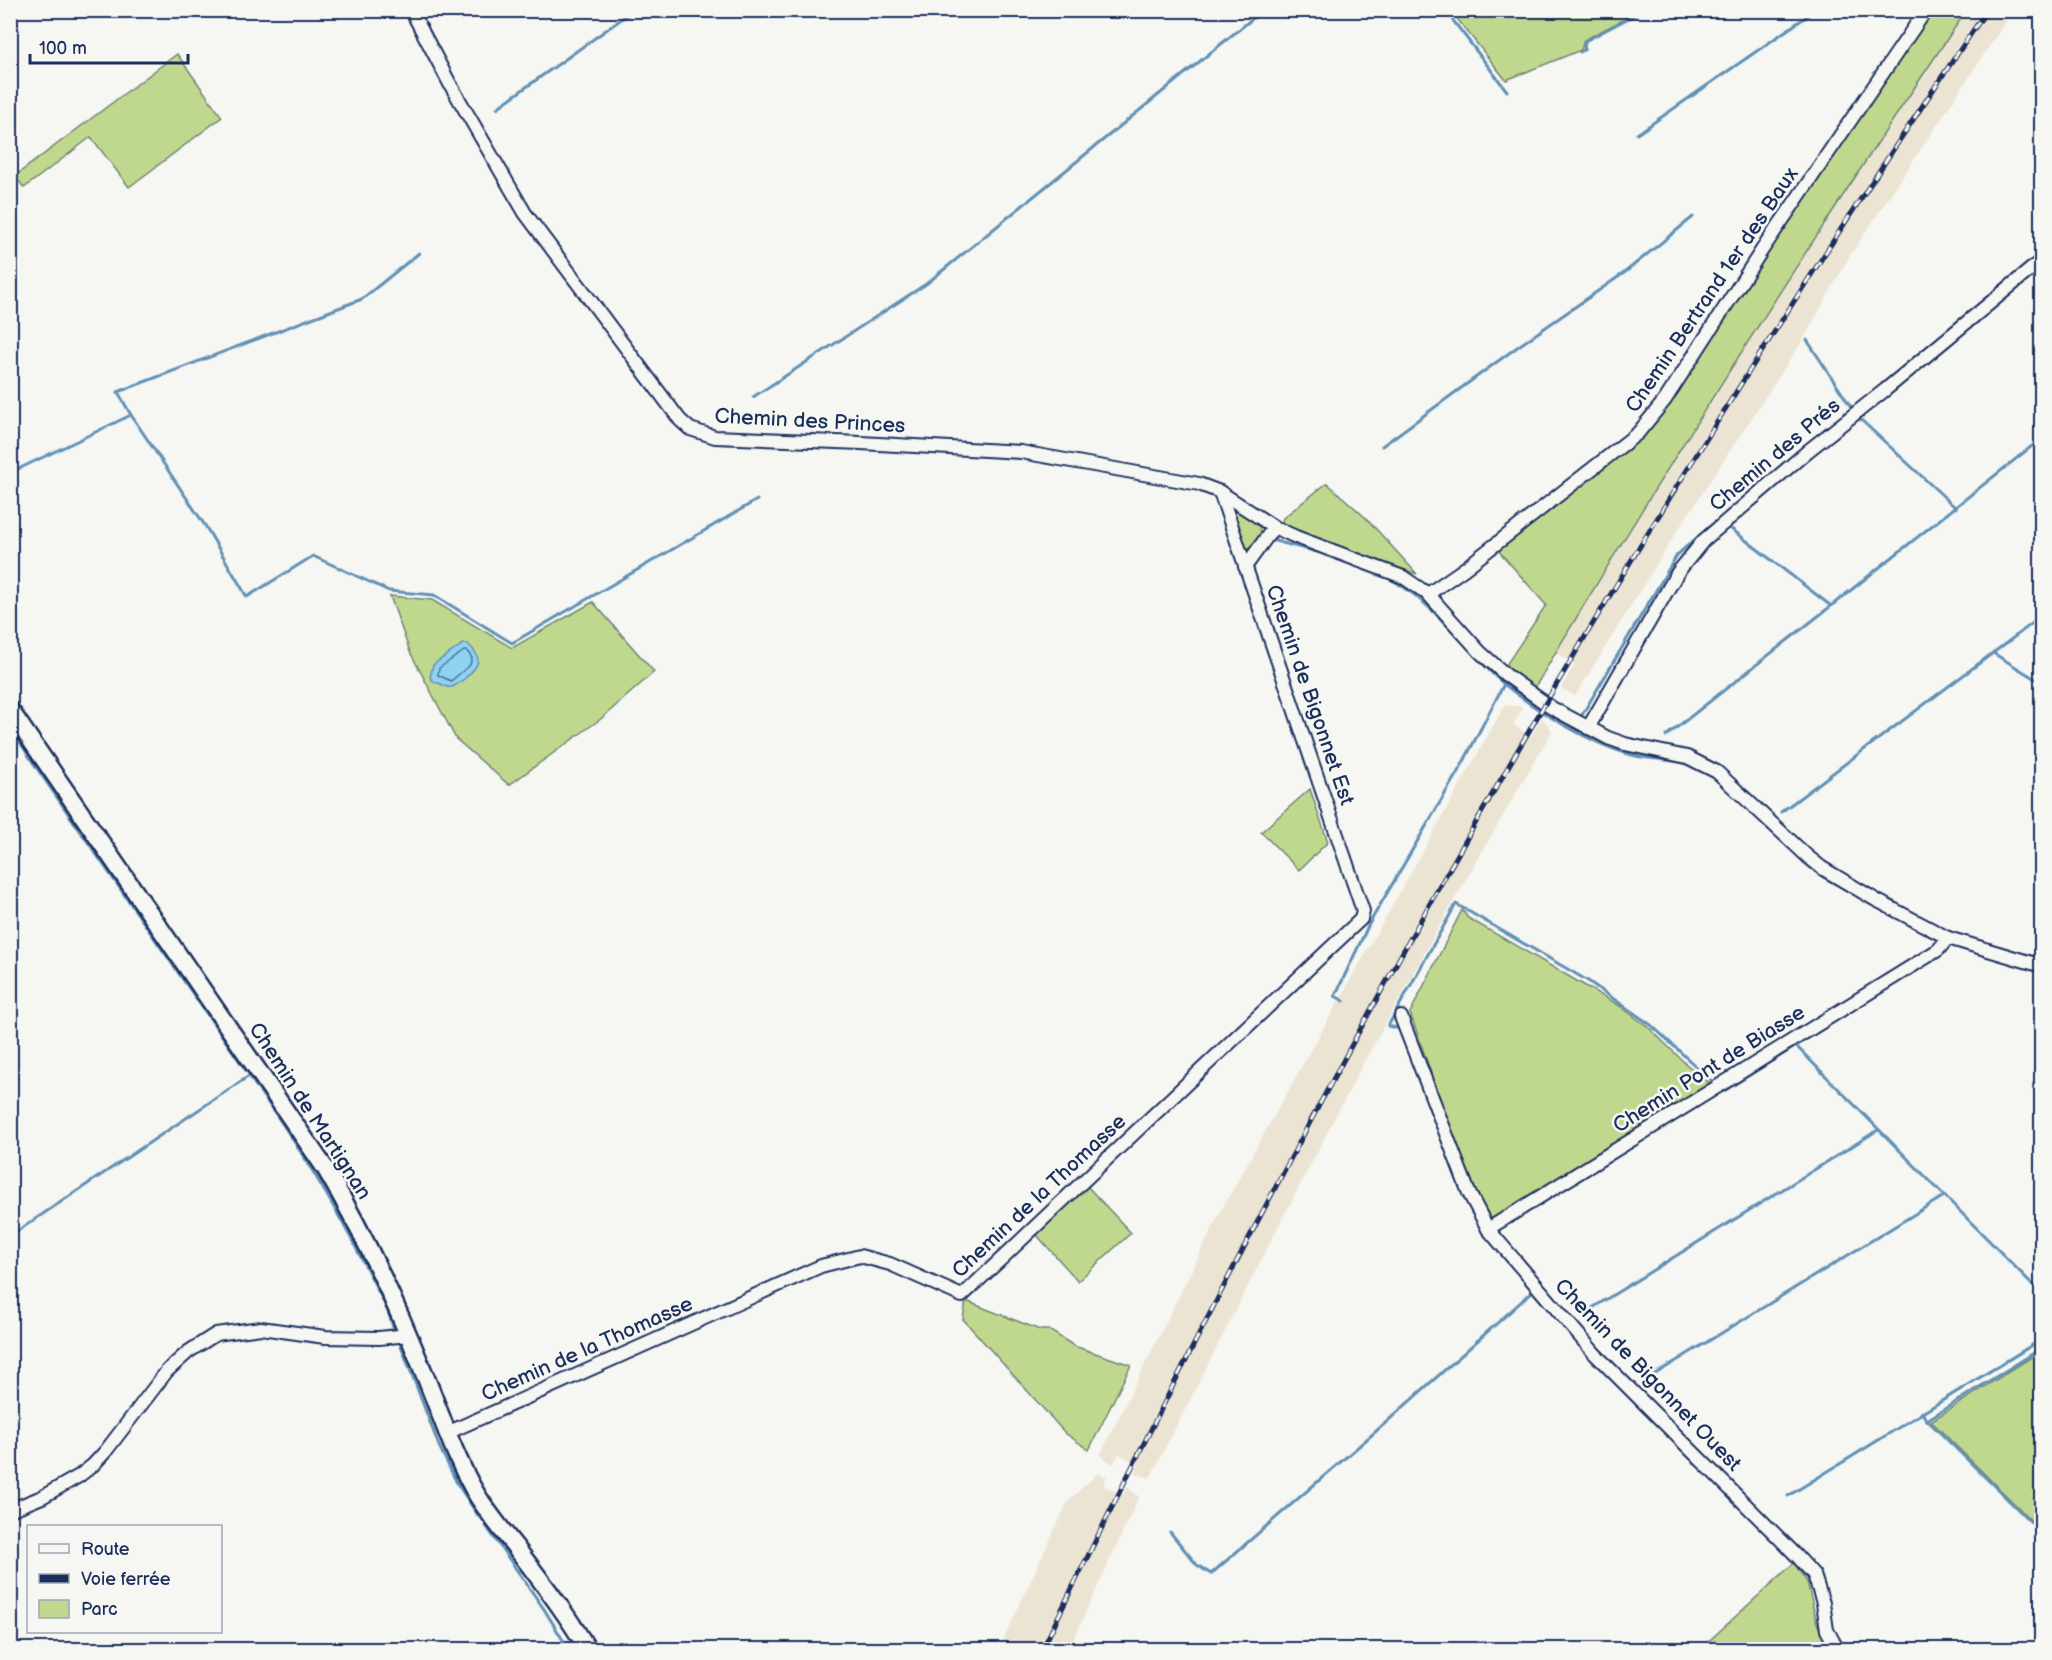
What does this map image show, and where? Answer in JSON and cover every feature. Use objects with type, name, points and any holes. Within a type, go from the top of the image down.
[{"type":"main road","name":"Chemin de Martignan","points":[[10,710],[326,1168],[357,1223],[408,1335],[447,1433],[474,1490],[491,1517],[559,1606],[588,1650]]},
{"type":"street","name":"Chemin des Princes","points":[[411,10],[450,84],[525,213],[680,420],[690,429],[715,437],[861,442],[1021,452],[1199,484],[1220,492],[1274,527],[1403,577],[1428,594],[1479,652],[1506,675],[1552,708],[1588,728],[1625,744],[1687,757],[1710,767],[1727,780],[1807,856],[1822,868],[1876,900],[1948,938],[2042,966]]},
{"type":"street","name":"Chemin Bertrand 1er des Baux","points":[[1428,594],[1499,543],[1638,433],[1648,422],[1926,10]]},
{"type":"street","name":"Chemin des Prés","points":[[1588,728],[1678,572],[1703,542],[1809,450],[2042,260]]},
{"type":"street","name":"Chemin de Bigonnet Est","points":[[1220,492],[1363,911]]},
{"type":"street","points":[[1245,567],[1274,527]]},
{"type":"street","name":"Chemin de la Thomasse","points":[[447,1433],[821,1266],[860,1256],[890,1264],[962,1296],[1358,923],[1363,911]]},
{"type":"street","name":"Chemin Pont de Biasse","points":[[1488,1229],[1938,950],[1948,938]]},
{"type":"street","name":"Chemin de Bigonnet Ouest","points":[[1401,1017],[1468,1193],[1488,1229],[1595,1354],[1814,1575],[1823,1603],[1827,1630],[1838,1650]]},
{"type":"street","points":[[10,1510],[42,1497],[93,1465],[167,1371],[188,1352],[216,1334],[261,1328],[325,1337],[379,1338],[408,1335]]},
{"type":"shaded area","points":[[1954,11],[2013,11],[1849,257],[1803,340],[1674,536],[1575,696],[1561,688],[1575,664],[1556,653],[1542,676],[1557,625]]},
{"type":"shaded area","points":[[1505,705],[1523,707],[1513,725],[1531,736],[1542,718],[1552,731],[1365,1060],[1150,1478],[1134,1473],[1138,1464],[1119,1454],[1113,1464],[1100,1455],[1224,1205]]},
{"type":"shaded area","points":[[1098,1473],[1107,1477],[1103,1485],[1123,1495],[1127,1487],[1139,1497],[1069,1649],[999,1649],[1068,1501]]},
{"type":"green space","points":[[1451,11],[1640,11],[1584,40],[1581,50],[1506,80]]},
{"type":"green space","points":[[1930,11],[1966,11],[1854,178],[1745,347],[1638,517],[1534,689],[1504,668],[1546,605],[1498,550],[1638,438]]},
{"type":"green space","points":[[177,54],[222,117],[129,187],[91,137],[24,188],[15,176]]},
{"type":"green space","points":[[1327,483],[1366,518],[1417,574],[1313,538],[1281,524],[1283,518]]},
{"type":"green space","points":[[1228,500],[1254,519],[1260,530],[1261,536],[1245,553]]},
{"type":"green space","points":[[390,596],[432,600],[512,648],[593,602],[654,672],[602,718],[509,785],[456,739],[410,652]]},
{"type":"green space","points":[[1310,789],[1328,842],[1299,870],[1261,832]]},
{"type":"green space","points":[[1462,910],[1468,918],[1620,1006],[1647,1026],[1686,1064],[1712,1085],[1489,1222],[1456,1144],[1410,1013]]},
{"type":"green space","points":[[1086,1185],[1131,1233],[1078,1281],[1035,1233]]},
{"type":"green space","points":[[966,1301],[1040,1330],[1049,1330],[1074,1346],[1131,1365],[1089,1450],[1065,1433],[963,1319]]},
{"type":"green space","points":[[2041,1351],[2041,1530],[1931,1421]]},
{"type":"green space","points":[[1794,1563],[1807,1582],[1817,1623],[1830,1649],[1699,1650]]},
{"type":"water","points":[[463,644],[468,644],[478,658],[473,670],[452,687],[434,682],[430,677],[433,665]]},
{"type":"waterway","points":[[497,108],[634,10]]},
{"type":"waterway","points":[[753,397],[926,284],[1263,10]]},
{"type":"waterway","points":[[1445,10],[1507,91]]},
{"type":"waterway","points":[[1580,52],[1584,50],[1585,41],[1644,10]]},
{"type":"waterway","points":[[1637,134],[1816,10]]},
{"type":"waterway","points":[[1382,446],[1520,345],[1624,273],[1693,217]]},
{"type":"waterway","points":[[10,473],[131,415],[118,392],[362,299],[419,253]]},
{"type":"waterway","points":[[2036,258],[2042,253]]},
{"type":"waterway","points":[[1992,294],[2017,273]]},
{"type":"waterway","points":[[1807,340],[1853,410]]},
{"type":"waterway","points":[[131,415],[206,527],[247,597],[313,556],[389,591],[434,595],[512,643],[757,500]]},
{"type":"waterway","points":[[1859,418],[1956,508]]},
{"type":"waterway","points":[[1730,528],[1831,606],[2042,438]]},
{"type":"waterway","points":[[1582,715],[1677,555],[1714,523]]},
{"type":"waterway","points":[[1275,541],[1325,554]]},
{"type":"waterway","points":[[1382,575],[1417,597],[1504,684],[1548,715],[1583,735],[1617,750],[1639,757],[1691,765]]},
{"type":"waterway","points":[[1666,736],[1831,606]]},
{"type":"waterway","points":[[1781,812],[2042,616]]},
{"type":"waterway","points":[[1993,653],[2042,683]]},
{"type":"waterway","points":[[1344,1001],[1335,996],[1369,924],[1463,763],[1504,684]]},
{"type":"waterway","points":[[10,727],[247,1072]]},
{"type":"waterway","points":[[1770,829],[1823,877],[1939,941]]},
{"type":"waterway","points":[[1401,1029],[1388,1026],[1456,904],[1588,981],[1651,1025],[1715,1084]]},
{"type":"waterway","points":[[1720,1088],[1724,1091],[1796,1046],[2042,1294]]},
{"type":"waterway","points":[[10,1236],[252,1074]]},
{"type":"waterway","points":[[251,1079],[298,1148],[341,1220],[383,1300],[394,1332]]},
{"type":"waterway","points":[[1589,1310],[1878,1130]]},
{"type":"waterway","points":[[1647,1379],[1944,1196]]},
{"type":"waterway","points":[[1484,1233],[1549,1310]]},
{"type":"waterway","points":[[1170,1532],[1197,1565],[1211,1574],[1533,1291]]},
{"type":"waterway","points":[[1788,1496],[2042,1339]]},
{"type":"waterway","points":[[400,1343],[439,1446],[458,1485],[479,1517]]},
{"type":"waterway","points":[[1594,1344],[1632,1382]]},
{"type":"waterway","points":[[1927,1420],[2042,1348]]},
{"type":"waterway","points":[[1631,1399],[1690,1458]]},
{"type":"waterway","points":[[1921,1412],[2042,1533]]},
{"type":"waterway","points":[[486,1526],[544,1609],[569,1650]]},
{"type":"railway","points":[[1042,1650],[1186,1359],[1286,1167],[1389,976],[1506,770],[1638,550],[1774,332],[1987,10]]}]
